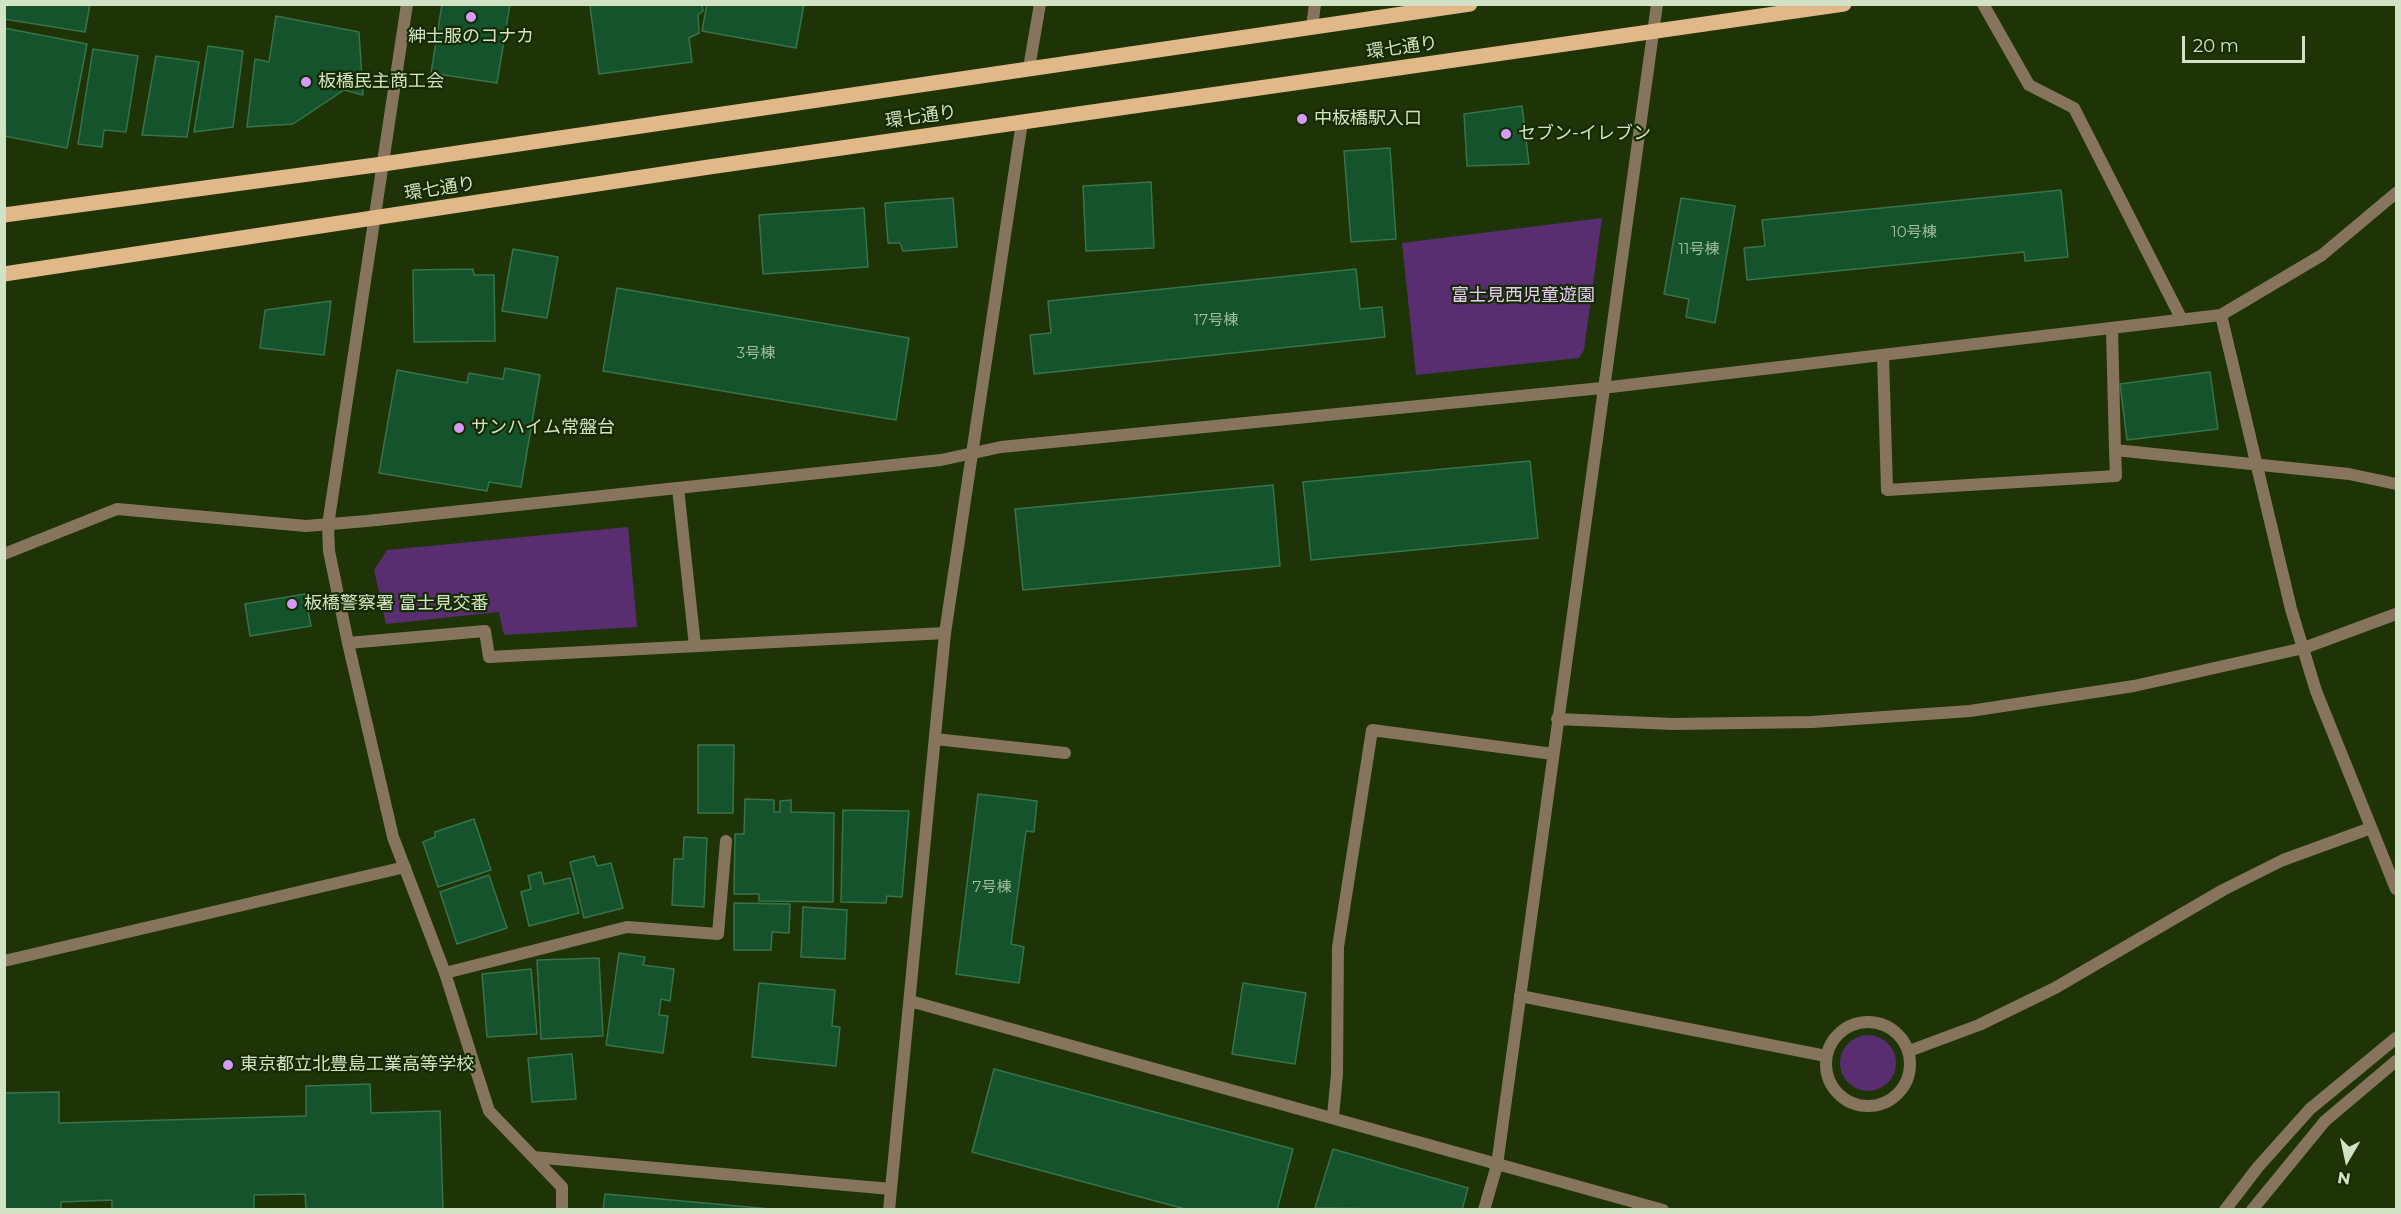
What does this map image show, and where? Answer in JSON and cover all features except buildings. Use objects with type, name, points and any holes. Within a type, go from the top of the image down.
[{"type":"main road","name":"環七通り","points":[[4,215],[383,164],[1470,4]]},
{"type":"main road","name":"環七通り","points":[[4,274],[1022,122],[1844,4]]},
{"type":"street","points":[[407,4],[328,525],[329,551],[393,837],[446,974],[489,1111],[562,1186],[562,1209]]},
{"type":"street","points":[[1029,68],[1040,4]]},
{"type":"street","points":[[1312,27],[1315,4]]},
{"type":"street","points":[[1484,1209],[1497,1165],[1602,388],[1657,4]]},
{"type":"street","points":[[1983,4],[2029,85],[2074,108],[2182,320]]},
{"type":"street","points":[[889,1209],[945,633],[1022,122]]},
{"type":"street","points":[[4,554],[117,509],[306,526],[328,525],[940,460],[1001,447],[1602,388],[2221,315],[2322,255],[2396,194]]},
{"type":"street","points":[[2221,315],[2291,609],[2316,691],[2397,889]]},
{"type":"street","points":[[1883,355],[1887,490],[2116,476],[2112,328]]},
{"type":"street","points":[[2115,450],[2257,467],[2349,474],[2397,484]]},
{"type":"street","points":[[678,488],[696,646]]},
{"type":"street","points":[[1557,719],[1673,724],[1812,722],[1970,711],[2134,686],[2304,648],[2397,614]]},
{"type":"street","points":[[348,644],[485,631],[489,657],[945,633]]},
{"type":"street","points":[[1333,1116],[1337,1074],[1338,947],[1372,730],[1553,754]]},
{"type":"street","points":[[935,739],[1065,753]]},
{"type":"street","points":[[1909,1051],[1979,1025],[2055,988],[2223,890],[2283,860],[2371,828]]},
{"type":"street","points":[[446,974],[627,927],[718,934],[726,840]]},
{"type":"street","points":[[4,961],[405,867]]},
{"type":"street","points":[[1520,996],[1826,1056]]},
{"type":"street","points":[[910,1001],[1663,1209]]},
{"type":"street","points":[[1865,1021],[1880,1023],[1892,1028],[1903,1038],[1909,1051],[1911,1064],[1909,1078],[1902,1090],[1891,1100],[1864,1106],[1851,1102],[1839,1094],[1830,1083],[1826,1070],[1826,1056],[1840,1032],[1852,1024],[1865,1021]]},
{"type":"street","points":[[2225,1209],[2258,1167],[2310,1109],[2397,1038]]},
{"type":"street","points":[[2252,1209],[2325,1121],[2397,1061]]},
{"type":"street","points":[[533,1157],[891,1189]]},
{"type":"green space","name":"富士見西児童遊園","points":[[1602,218],[1584,350],[1579,358],[1416,375],[1402,243]]},
{"type":"green space","points":[[628,527],[637,627],[504,635],[499,612],[386,624],[374,570],[387,550]]},
{"type":"green space","points":[[1868,1035],[1879,1037],[1888,1043],[1894,1052],[1896,1063],[1894,1074],[1888,1083],[1879,1089],[1868,1091],[1857,1089],[1848,1083],[1842,1074],[1840,1063],[1842,1052],[1848,1043],[1857,1037]]},
{"type":"place","name":"紳士服のコナカ","points":[[471,17]]},
{"type":"place","name":"板橋民主商工会","points":[[306,82]]},
{"type":"place","name":"中板橋駅入口","points":[[1302,119]]},
{"type":"place","name":"セブン-イレブン","points":[[1506,134]]},
{"type":"place","name":"サンハイム常盤台","points":[[459,428]]},
{"type":"place","name":"板橋警察署 富士見交番","points":[[292,604]]},
{"type":"place","name":"東京都立北豊島工業高等学校","points":[[228,1065]]}]
